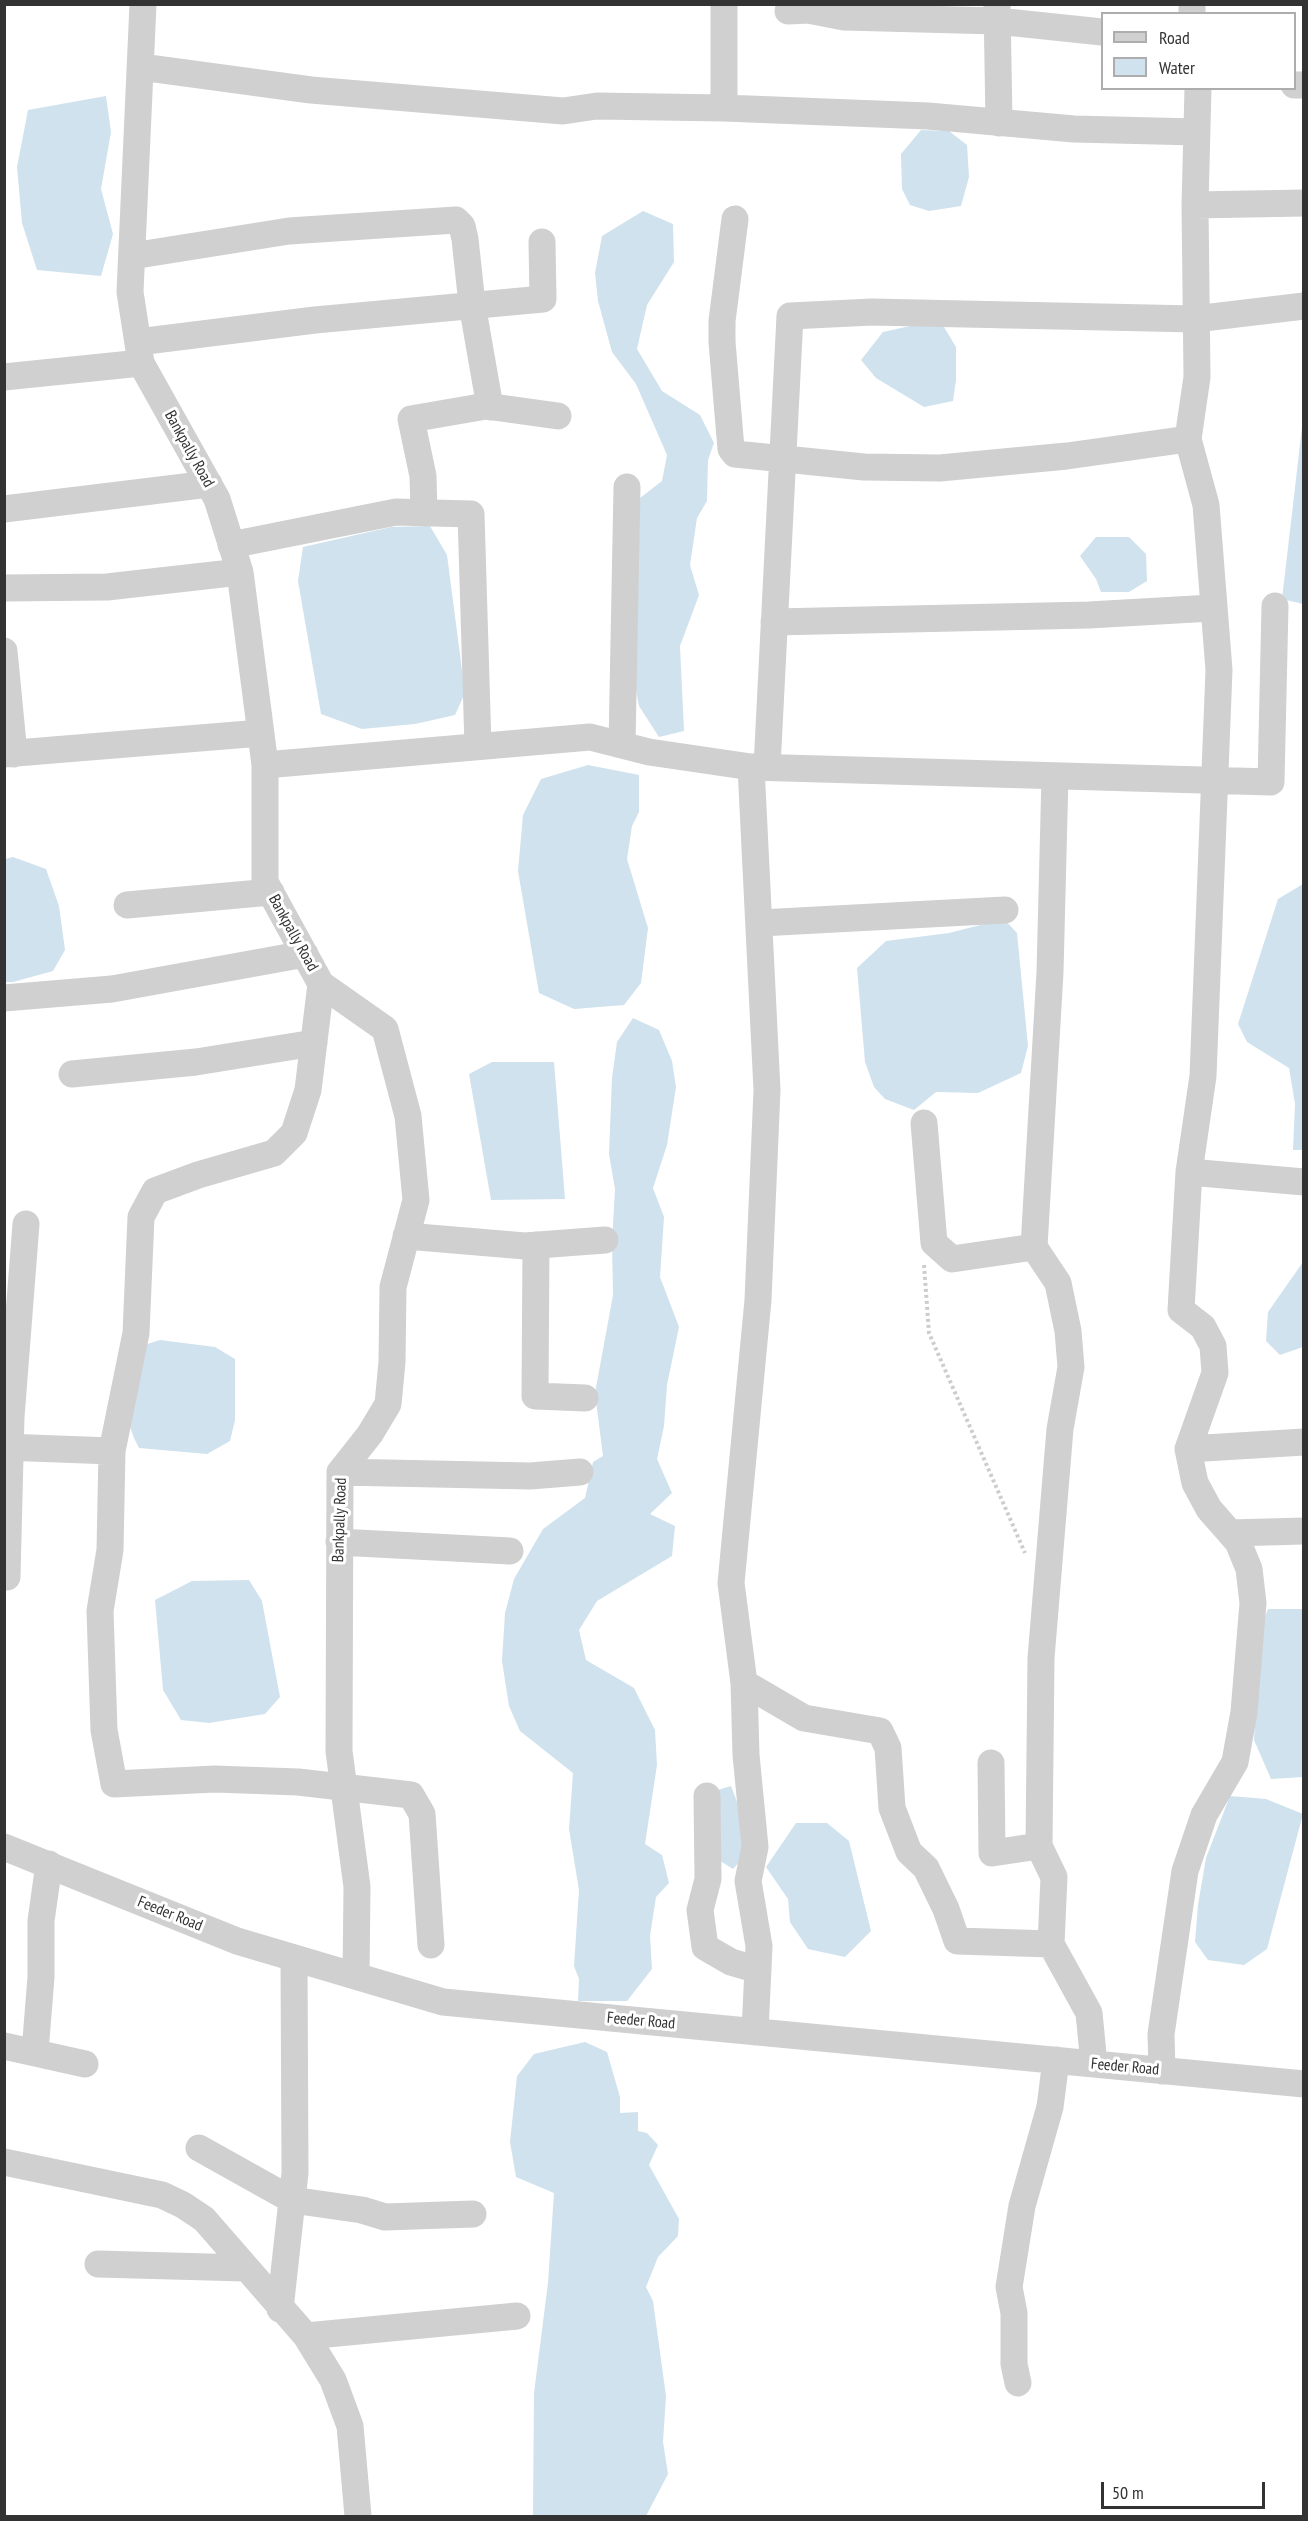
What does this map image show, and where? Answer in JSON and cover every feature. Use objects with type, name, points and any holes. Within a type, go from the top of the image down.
[{"type":"street","name":"Bankpally Road","points":[[143,4],[130,292],[140,352],[217,499],[240,572],[265,765],[265,882],[321,984],[385,1029],[408,1116],[416,1200],[393,1287],[392,1362],[388,1404],[370,1434],[340,1472],[339,1751],[357,1887],[356,1976]]},
{"type":"street","points":[[724,4],[724,108]]},
{"type":"street","points":[[788,11],[808,10],[844,17],[997,13],[1101,32]]},
{"type":"street","points":[[997,13],[999,123]]},
{"type":"street","points":[[141,67],[310,90],[563,111],[597,106],[724,108],[927,116],[1074,129],[1197,132]]},
{"type":"street","points":[[1162,2071],[1161,2034],[1185,1870],[1204,1815],[1235,1762],[1244,1712],[1253,1603],[1249,1569],[1238,1542],[1209,1509],[1195,1483],[1188,1449],[1215,1373],[1213,1346],[1203,1327],[1181,1310],[1189,1172],[1203,1076],[1219,670],[1212,608],[1206,505],[1188,439],[1197,377],[1195,205],[1198,90]]},
{"type":"street","points":[[1195,205],[1304,203]]},
{"type":"street","points":[[735,219],[722,321],[723,363],[731,448],[735,454],[864,467],[940,468],[1067,456],[1188,439]]},
{"type":"street","points":[[132,256],[289,231],[456,220],[462,226],[465,239],[472,304],[490,407]]},
{"type":"street","points":[[4,377],[140,352],[472,304],[543,299],[542,242]]},
{"type":"street","points":[[755,2032],[759,1946],[748,1881],[755,1847],[746,1755],[744,1683],[731,1583],[758,1300],[768,1090],[760,923],[759,767],[774,622],[790,316],[872,312],[1195,319],[1304,306]]},
{"type":"street","points":[[424,513],[423,476],[411,419],[490,407],[558,416]]},
{"type":"street","points":[[4,509],[209,484]]},
{"type":"street","points":[[622,745],[627,487]]},
{"type":"street","points":[[231,544],[396,512],[471,514],[478,746]]},
{"type":"street","points":[[4,588],[107,587],[240,572]]},
{"type":"street","points":[[265,765],[590,737],[622,745],[759,767],[1214,783],[1271,782],[1275,606]]},
{"type":"street","points":[[774,622],[1089,615],[1212,608]]},
{"type":"street","points":[[4,651],[9,754],[261,733]]},
{"type":"street","points":[[1055,776],[1050,972],[1034,1247],[1058,1283],[1068,1331],[1071,1367],[1060,1429],[1041,1658],[1039,1846],[1053,1877],[1051,1944],[1089,2013],[1094,2064]]},
{"type":"street","points":[[127,905],[271,892]]},
{"type":"street","points":[[760,923],[1005,910]]},
{"type":"street","points":[[4,998],[112,989],[305,954]]},
{"type":"street","points":[[321,984],[308,1090],[294,1133],[274,1153],[155,1191],[141,1216],[136,1333],[112,1451],[110,1550],[100,1611],[104,1730],[114,1784],[215,1779],[297,1782],[411,1795],[422,1814],[431,1945]]},
{"type":"street","points":[[72,1074],[196,1062],[314,1043]]},
{"type":"street","points":[[924,1123],[934,1243],[952,1259],[1034,1247]]},
{"type":"street","points":[[1189,1172],[1304,1182]]},
{"type":"street","points":[[7,1577],[8,1447],[26,1224]]},
{"type":"street","points":[[406,1236],[536,1245],[604,1240]]},
{"type":"street","points":[[536,1245],[535,1396],[585,1398]]},
{"type":"street","points":[[1188,1449],[1304,1442]]},
{"type":"street","points":[[8,1447],[112,1451]]},
{"type":"street","points":[[340,1472],[530,1476],[580,1472]]},
{"type":"street","points":[[1230,1533],[1304,1531]]},
{"type":"street","points":[[339,1542],[510,1551]]},
{"type":"street","points":[[744,1683],[804,1718],[880,1731],[888,1748],[892,1808],[909,1852],[926,1869],[946,1910],[957,1941],[1051,1944]]},
{"type":"street","points":[[991,1763],[992,1853],[1039,1846]]},
{"type":"street","points":[[707,1796],[708,1879],[700,1910],[705,1947],[732,1962],[758,1970]]},
{"type":"street","name":"Feeder Road","points":[[4,1847],[237,1941],[442,2002],[1304,2084]]},
{"type":"street","points":[[35,2052],[41,1977],[41,1921],[49,1864]]},
{"type":"street","points":[[280,2309],[295,2174],[294,1958]]},
{"type":"street","points":[[4,2046],[85,2064]]},
{"type":"street","points":[[1018,2383],[1014,2364],[1014,2313],[1009,2287],[1022,2206],[1050,2107],[1056,2060]]},
{"type":"street","points":[[199,2148],[292,2200],[362,2210],[385,2217],[473,2214]]},
{"type":"street","points":[[4,2162],[162,2195],[204,2219],[280,2309],[306,2336],[333,2379],[350,2426],[358,2517]]},
{"type":"street","points":[[98,2264],[245,2268]]},
{"type":"street","points":[[306,2336],[517,2316]]},
{"type":"path","points":[[934,1243],[924,1260],[929,1333],[1026,1555]]},
{"type":"water","points":[[106,96],[111,132],[101,189],[113,234],[101,276],[37,270],[22,223],[17,167],[28,110]]},
{"type":"water","points":[[921,130],[949,131],[967,145],[969,177],[961,206],[929,211],[910,205],[902,189],[901,154]]},
{"type":"water","points":[[643,211],[673,224],[674,262],[647,305],[637,349],[662,391],[700,415],[714,443],[708,460],[707,501],[697,518],[690,565],[699,595],[680,646],[684,731],[659,737],[639,706],[633,675],[640,498],[662,481],[667,455],[636,384],[612,352],[598,301],[595,273],[602,236]]},
{"type":"water","points":[[915,325],[944,327],[956,347],[956,380],[953,401],[924,407],[876,378],[861,360],[883,332]]},
{"type":"water","points":[[1303,419],[1303,604],[1282,599]]},
{"type":"water","points":[[430,526],[447,555],[465,693],[455,715],[415,724],[362,729],[321,714],[298,581],[303,547],[391,527]]},
{"type":"water","points":[[1096,537],[1129,537],[1146,554],[1147,581],[1129,592],[1101,592],[1096,579],[1080,556]]},
{"type":"water","points":[[588,765],[639,775],[639,812],[632,826],[627,859],[648,928],[641,983],[624,1005],[574,1009],[539,993],[518,871],[523,815],[541,779]]},
{"type":"water","points":[[13,857],[46,869],[59,906],[65,950],[53,971],[13,982],[4,982],[5,859]]},
{"type":"water","points":[[1303,884],[1304,1150],[1293,1150],[1295,1104],[1289,1068],[1247,1042],[1238,1024],[1278,899]]},
{"type":"water","points":[[1004,919],[1017,933],[1028,1046],[1021,1073],[978,1093],[936,1092],[914,1110],[885,1099],[874,1087],[865,1062],[857,968],[886,941],[949,933]]},
{"type":"water","points":[[633,1018],[659,1030],[672,1061],[676,1087],[667,1145],[653,1188],[664,1217],[660,1277],[679,1327],[667,1385],[664,1426],[657,1459],[672,1493],[650,1514],[675,1526],[672,1556],[597,1601],[579,1630],[586,1660],[634,1688],[655,1730],[657,1765],[645,1844],[662,1855],[669,1883],[656,1897],[650,1936],[652,1969],[627,2001],[578,2001],[579,1979],[574,1966],[579,1890],[569,1829],[573,1773],[520,1731],[509,1706],[502,1661],[505,1613],[514,1579],[543,1529],[585,1498],[593,1462],[603,1456],[595,1393],[613,1295],[612,1243],[615,1189],[609,1154],[612,1078],[617,1042]]},
{"type":"water","points":[[492,1062],[554,1062],[565,1199],[491,1200],[469,1074]]},
{"type":"water","points":[[1303,1262],[1303,1347],[1280,1355],[1266,1341],[1268,1312]]},
{"type":"water","points":[[160,1340],[215,1347],[235,1359],[235,1420],[230,1441],[207,1454],[139,1448],[134,1438],[128,1421],[141,1346]]},
{"type":"water","points":[[249,1580],[262,1601],[280,1697],[265,1714],[209,1723],[181,1720],[163,1690],[155,1600],[192,1581]]},
{"type":"water","points":[[1268,1609],[1303,1609],[1303,1777],[1271,1779],[1254,1740],[1260,1630]]},
{"type":"water","points":[[731,1786],[748,1831],[746,1855],[733,1869],[717,1859],[718,1790]]},
{"type":"water","points":[[1230,1796],[1266,1799],[1303,1814],[1267,1949],[1244,1965],[1208,1960],[1195,1942],[1198,1905],[1206,1858]]},
{"type":"water","points":[[796,1823],[827,1823],[849,1841],[871,1931],[845,1957],[808,1949],[790,1922],[788,1899],[766,1867]]},
{"type":"water","points":[[585,2042],[607,2052],[620,2097],[620,2113],[638,2112],[638,2131],[647,2133],[658,2145],[649,2165],[679,2219],[678,2236],[658,2257],[646,2287],[653,2301],[666,2396],[663,2442],[668,2474],[646,2516],[533,2516],[534,2393],[548,2283],[554,2193],[516,2177],[510,2142],[517,2076],[534,2054]]}]
